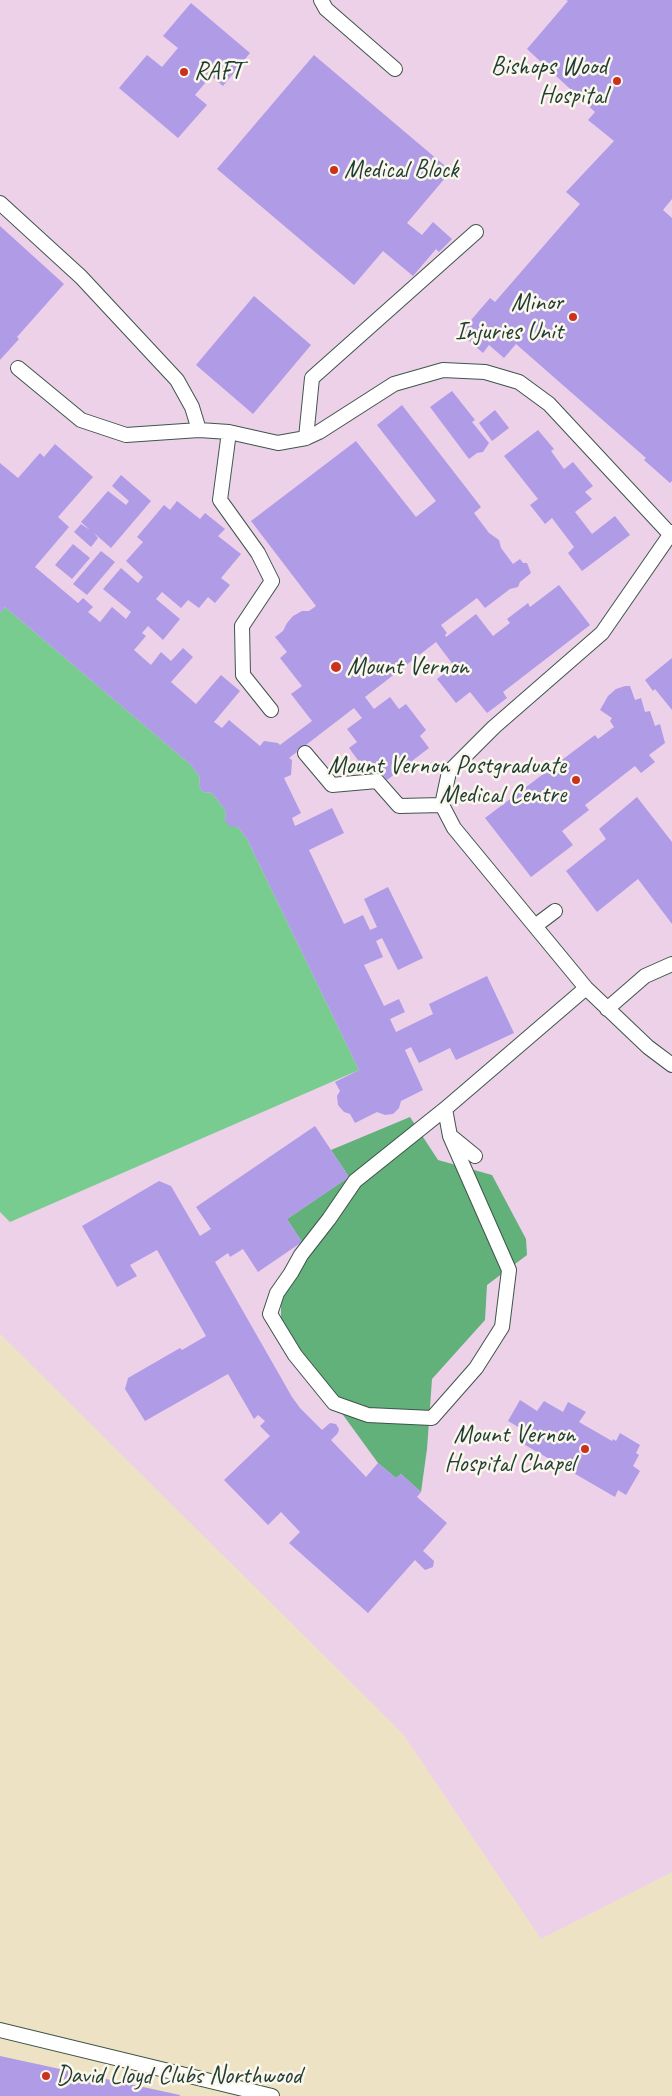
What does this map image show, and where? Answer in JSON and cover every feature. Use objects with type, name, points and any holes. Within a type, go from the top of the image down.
[{"type":"lane","points":[[321,0],[326,9],[395,69]]},
{"type":"lane","points":[[0,202],[81,277],[177,380],[192,407],[200,430]]},
{"type":"lane","points":[[306,438],[312,378],[476,232]]},
{"type":"lane","points":[[18,368],[81,420],[126,435],[200,430],[229,432],[278,443],[306,438],[394,384],[443,370],[485,372],[519,382],[549,404],[671,532],[602,632],[494,727],[449,772],[442,805],[454,828],[586,988],[648,1047],[672,1065]]},
{"type":"lane","points":[[229,432],[220,500],[258,553],[272,582],[242,626],[243,675],[271,710]]},
{"type":"lane","points":[[305,753],[332,785],[377,781],[398,806],[442,805]]},
{"type":"lane","points":[[535,926],[555,911]]},
{"type":"lane","points":[[607,1009],[645,976],[672,964]]},
{"type":"lane","points":[[445,1110],[450,1136],[509,1270],[502,1327],[476,1368],[432,1418],[368,1415],[334,1403],[295,1355],[270,1314],[277,1293],[301,1255],[355,1181],[445,1110],[586,988]]},
{"type":"lane","points":[[450,1136],[475,1156]]},
{"type":"lane","points":[[0,2030],[272,2096]]},
{"type":"shaded area","name":"Mount Vernon","points":[[0,0],[672,0],[672,1872],[541,1939],[403,1734],[0,1334]]},
{"type":"green space","points":[[5,607],[191,765],[200,777],[199,786],[203,792],[212,793],[226,811],[225,820],[238,827],[247,839],[359,1070],[10,1222],[0,1212],[0,613]]},
{"type":"green space","points":[[410,1117],[438,1160],[492,1175],[526,1239],[527,1255],[487,1285],[485,1320],[432,1379],[427,1449],[421,1492],[401,1474],[396,1478],[378,1463],[298,1353],[281,1325],[281,1297],[302,1242],[287,1219],[349,1177],[331,1150]]},
{"type":"building","name":"Minor Injuries Unit","points":[[566,0],[672,0],[672,199],[663,210],[672,218],[672,481],[670,483],[644,460],[646,458],[516,344],[504,358],[489,345],[483,353],[460,333],[490,298],[495,302],[580,204],[566,192],[614,141],[588,120],[595,112],[527,49],[568,1]]},
{"type":"building","name":"RAFT","points":[[191,3],[250,53],[223,86],[211,76],[195,95],[207,105],[178,138],[119,88],[147,55],[162,67],[178,48],[163,36]]},
{"type":"building","name":"Medical Block","points":[[314,55],[451,171],[407,223],[422,235],[433,222],[452,239],[439,252],[436,249],[413,276],[383,251],[354,285],[217,169]]},
{"type":"building","points":[[0,226],[64,284],[17,337],[19,339],[0,360]]},
{"type":"building","points":[[254,296],[311,345],[253,414],[196,365]]},
{"type":"building","points":[[452,391],[475,420],[472,422],[489,443],[483,452],[477,453],[469,459],[430,407]]},
{"type":"building","points":[[402,405],[481,507],[474,513],[489,533],[499,540],[501,548],[513,564],[520,559],[523,563],[527,563],[531,573],[520,582],[518,587],[510,589],[485,608],[477,598],[441,625],[447,633],[446,637],[476,614],[493,636],[510,623],[507,619],[528,603],[530,607],[559,585],[590,625],[503,692],[507,698],[487,713],[470,692],[456,703],[437,679],[454,666],[436,642],[365,697],[374,709],[390,697],[399,709],[406,704],[426,730],[420,736],[429,748],[387,780],[378,769],[369,775],[349,748],[357,742],[347,729],[362,718],[354,708],[289,758],[292,760],[291,775],[284,778],[301,813],[292,818],[295,826],[332,808],[344,833],[309,850],[344,924],[363,915],[370,930],[377,927],[364,899],[388,887],[423,958],[398,970],[382,938],[376,941],[383,957],[364,965],[384,1006],[399,999],[405,1012],[390,1019],[396,1032],[433,1014],[429,1004],[487,976],[514,1033],[456,1060],[450,1048],[419,1063],[411,1047],[405,1050],[423,1090],[401,1101],[399,1108],[393,1114],[385,1115],[377,1112],[355,1123],[350,1114],[344,1112],[338,1105],[337,1096],[340,1091],[335,1082],[359,1070],[247,839],[238,827],[229,826],[225,820],[226,811],[212,793],[203,792],[199,786],[200,777],[191,765],[5,607],[0,613],[0,463],[18,478],[40,453],[44,457],[55,444],[93,477],[58,517],[69,527],[35,567],[78,603],[83,598],[93,607],[88,612],[100,622],[112,607],[126,619],[131,612],[103,589],[121,568],[138,583],[143,577],[126,561],[143,542],[137,537],[164,505],[170,510],[177,501],[200,519],[205,513],[225,529],[218,536],[241,554],[221,578],[230,585],[215,603],[208,597],[199,608],[188,600],[181,608],[162,592],[156,599],[180,619],[163,640],[148,626],[142,633],[146,636],[134,650],[151,665],[161,652],[171,661],[183,648],[193,657],[171,682],[196,704],[221,675],[240,691],[214,722],[222,728],[229,720],[260,746],[264,741],[280,745],[312,721],[291,694],[302,686],[280,658],[287,652],[275,637],[283,631],[293,616],[302,611],[309,611],[316,606],[251,521],[356,441],[416,517],[436,501],[377,425]]},
{"type":"building","points":[[495,410],[509,428],[492,441],[479,423]]},
{"type":"building","points":[[538,430],[554,449],[551,451],[564,469],[573,462],[593,486],[585,492],[592,499],[575,512],[592,534],[615,516],[630,535],[582,571],[568,553],[574,547],[552,518],[545,524],[530,505],[538,499],[504,456]]},
{"type":"building","points":[[121,475],[151,501],[111,548],[94,533],[98,538],[91,547],[74,532],[81,524],[90,530],[81,522],[108,491],[126,505],[129,501],[112,486]]},
{"type":"building","points":[[73,544],[90,558],[72,579],[55,565]]},
{"type":"building","points":[[101,551],[115,562],[87,595],[73,584]]},
{"type":"building","points":[[672,658],[672,710],[645,680]]},
{"type":"building","name":"Mount Vernon Postgraduate Medical Centre","points":[[630,686],[635,700],[641,698],[645,712],[650,711],[655,726],[660,724],[665,743],[649,755],[655,762],[641,773],[635,766],[585,805],[589,810],[562,831],[573,845],[531,877],[485,818],[595,735],[598,739],[614,727],[610,721],[612,718],[600,710],[608,696],[616,689]]},
{"type":"building","points":[[637,797],[672,842],[672,924],[638,879],[597,912],[566,871],[606,839],[599,829]]},
{"type":"building","points":[[315,1126],[349,1177],[287,1219],[302,1242],[258,1272],[243,1249],[230,1257],[228,1253],[215,1262],[300,1408],[322,1430],[330,1423],[336,1424],[339,1429],[338,1433],[331,1440],[366,1477],[378,1463],[396,1478],[401,1474],[421,1492],[417,1497],[447,1523],[423,1551],[434,1561],[433,1567],[425,1570],[415,1560],[368,1613],[289,1543],[300,1532],[281,1512],[268,1525],[224,1480],[270,1436],[260,1426],[265,1421],[258,1415],[254,1419],[228,1374],[145,1421],[125,1389],[128,1378],[180,1348],[182,1350],[206,1336],[157,1250],[130,1265],[137,1276],[117,1287],[82,1226],[159,1181],[171,1186],[200,1236],[211,1229],[196,1207]]},
{"type":"building","name":"Mount Vernon Hospital Chapel","points":[[520,1400],[537,1411],[544,1401],[563,1412],[568,1402],[586,1412],[579,1422],[612,1441],[613,1439],[616,1441],[620,1433],[640,1445],[636,1453],[639,1455],[633,1466],[640,1471],[626,1495],[618,1490],[615,1497],[520,1442],[525,1431],[508,1421]]},
{"type":"building","name":"David Lloyd Clubs Northwood","points":[[0,2056],[180,2095],[180,2096],[0,2096]]},
{"type":"place","name":"RAFT","points":[[184,72]]},
{"type":"place","name":"Bishops Wood Hospital","points":[[617,81]]},
{"type":"place","name":"Medical Block","points":[[334,170]]},
{"type":"place","name":"Minor Injuries Unit","points":[[573,317]]},
{"type":"place","name":"Mount Vernon","points":[[336,667]]},
{"type":"place","name":"Mount Vernon Postgraduate Medical Centre","points":[[576,780]]},
{"type":"place","name":"Mount Vernon Hospital Chapel","points":[[585,1449]]},
{"type":"place","name":"David Lloyd Clubs Northwood","points":[[46,2076]]}]
